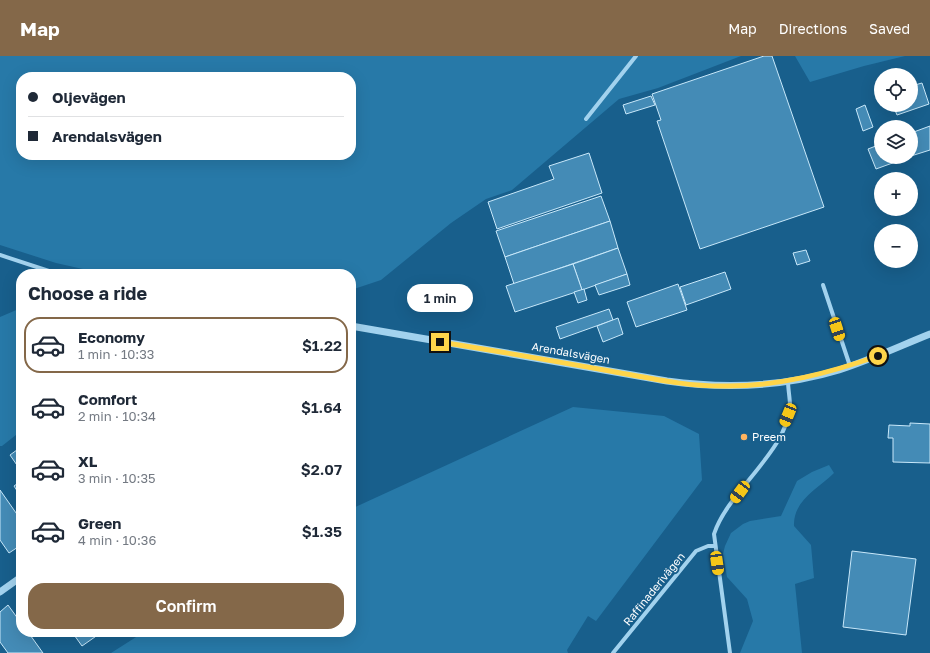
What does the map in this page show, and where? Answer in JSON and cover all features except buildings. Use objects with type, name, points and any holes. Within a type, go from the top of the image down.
[{"type":"street","points":[[586,119],[636,56]]},
{"type":"street","points":[[0,255],[43,269]]},
{"type":"street","points":[[823,284],[850,366]]},
{"type":"street","name":"Arendalsvägen","points":[[356,327],[694,385],[728,386],[788,381],[850,366],[930,334]]},
{"type":"street","points":[[730,653],[714,534],[721,517],[779,439],[790,405],[788,381]]},
{"type":"street","name":"Raffinaderivägen","points":[[613,653],[696,551],[708,546],[715,546]]},
{"type":"street","points":[[0,592],[16,581]]},
{"type":"shaded area","points":[[0,56],[741,56],[658,88],[619,99],[512,190],[486,199],[451,223],[381,280],[356,288],[356,269],[83,269],[56,263],[0,245]]},
{"type":"shaded area","points":[[795,56],[905,56],[810,82]]},
{"type":"shaded area","points":[[16,310],[16,435],[2,446],[0,446],[0,317]]},
{"type":"shaded area","points":[[573,407],[664,416],[699,434],[702,480],[596,621],[588,616],[567,650],[568,653],[111,653],[136,637],[356,637],[356,507]]},
{"type":"shaded area","points":[[829,465],[834,473],[802,502],[795,517],[794,526],[811,545],[814,578],[795,584],[802,653],[740,653],[753,621],[747,599],[727,577],[723,554],[731,533],[743,524],[750,521],[781,516],[797,481],[812,472]]},
{"type":"place","name":"Preem","points":[[744,437]]},
{"type":"route","points":[[440,342],[700,386],[771,384],[838,370],[878,356]]}]
